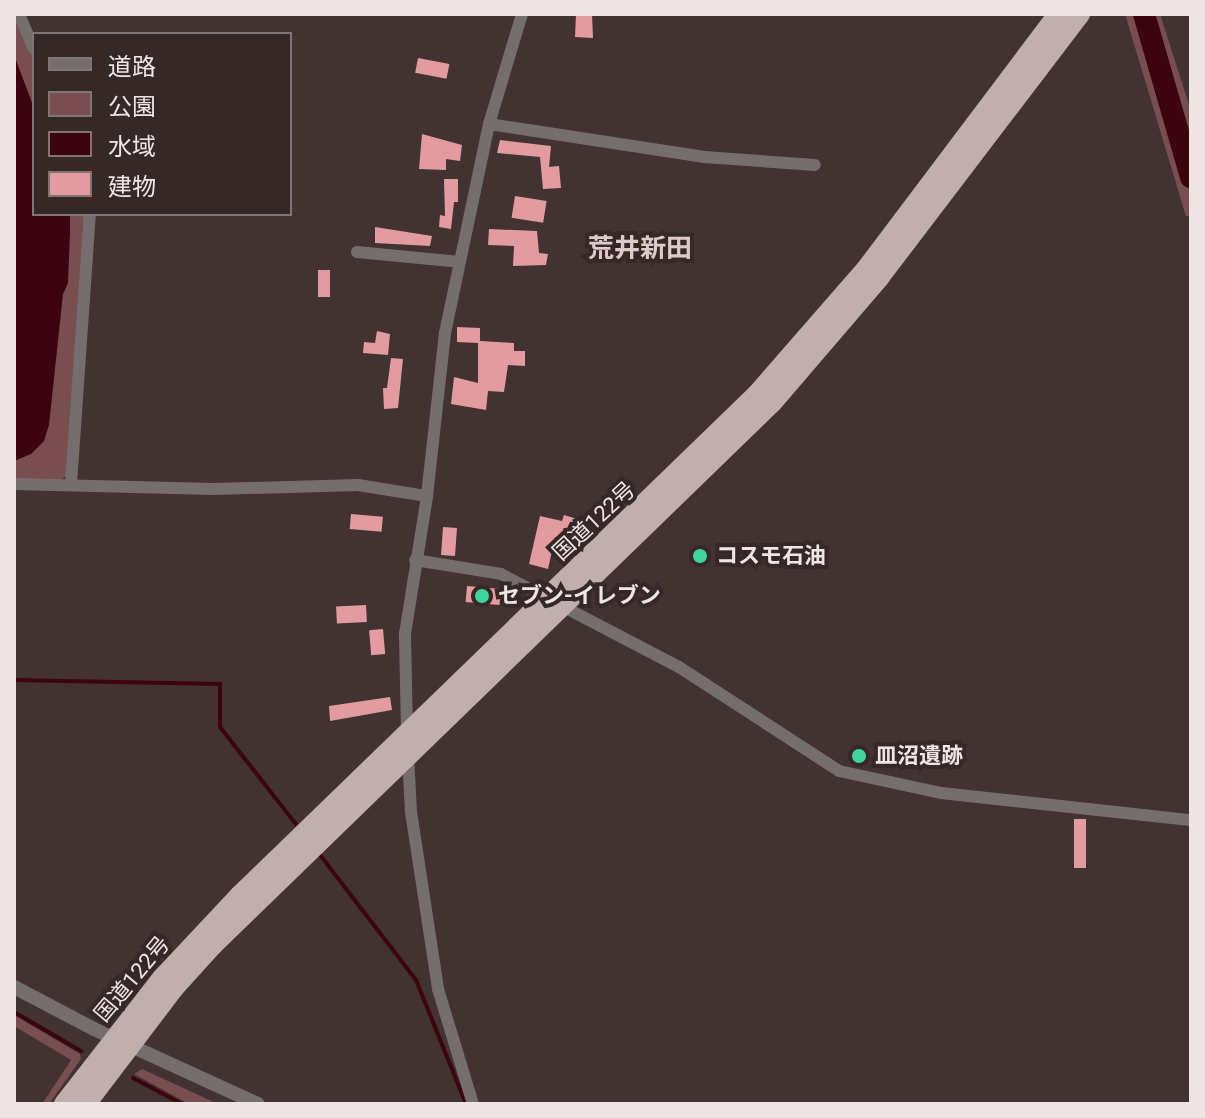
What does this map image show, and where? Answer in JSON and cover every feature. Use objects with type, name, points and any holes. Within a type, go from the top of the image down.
[{"type":"highway","name":"国道122号","points":[[64,1104],[213,945],[408,756],[814,332],[866,269],[1058,14]]},
{"type":"highway","name":"国道122号","points":[[86,1104],[162,978],[240,895],[408,734],[772,403],[879,278],[1080,14]]},
{"type":"street","points":[[19,14],[32,44]]},
{"type":"street","points":[[473,1104],[459,1047],[438,989],[411,812],[405,634],[427,496],[445,333],[489,124],[522,14]]},
{"type":"street","points":[[489,124],[704,157],[815,165]]},
{"type":"street","points":[[71,484],[90,216]]},
{"type":"street","points":[[357,252],[460,262]]},
{"type":"street","points":[[14,484],[214,489],[358,485],[427,496]]},
{"type":"street","points":[[415,560],[501,574],[679,667],[839,771],[941,793],[1191,820]]},
{"type":"street","points":[[14,987],[258,1104]]},
{"type":"green space","points":[[14,14],[32,50],[32,216],[86,216],[68,475],[59,481],[14,481]]},
{"type":"green space","points":[[1125,14],[1139,14],[1145,32],[1191,197],[1191,216],[1186,216],[1184,210]]},
{"type":"green space","points":[[1149,14],[1160,14],[1191,111],[1191,159]]},
{"type":"green space","points":[[14,1015],[80,1054],[81,1059],[49,1104],[42,1104],[71,1060],[14,1026]]},
{"type":"green space","points":[[142,1069],[218,1104],[189,1104],[134,1074]]},
{"type":"water","points":[[14,55],[32,103],[32,216],[70,216],[70,233],[68,283],[63,294],[49,425],[44,441],[31,454],[14,461]]},
{"type":"building","points":[[576,14],[592,14],[593,38],[575,37]]},
{"type":"building","points":[[418,58],[449,64],[447,79],[415,73]]},
{"type":"building","points":[[422,134],[462,145],[460,161],[446,159],[446,170],[419,169]]},
{"type":"building","points":[[500,140],[551,146],[549,167],[559,166],[561,188],[543,189],[540,157],[497,153]]},
{"type":"building","points":[[444,179],[458,179],[458,202],[454,202],[451,229],[439,227],[440,215],[445,216]]},
{"type":"building","points":[[515,196],[547,201],[543,223],[512,218]]},
{"type":"building","points":[[375,227],[432,236],[430,246],[375,243]]},
{"type":"building","points":[[489,229],[537,231],[539,253],[548,254],[546,265],[513,266],[514,246],[488,245]]},
{"type":"building","points":[[318,270],[330,270],[330,297],[318,297]]},
{"type":"building","points":[[457,327],[480,328],[480,341],[514,343],[514,351],[525,351],[525,366],[508,365],[504,392],[488,391],[486,410],[451,404],[454,377],[478,383],[478,343],[457,342]]},
{"type":"building","points":[[377,331],[390,334],[388,355],[363,353],[364,342],[375,343]]},
{"type":"building","points":[[391,358],[403,359],[398,408],[384,409],[383,388],[387,388]]},
{"type":"building","points":[[351,514],[383,517],[382,532],[350,529]]},
{"type":"building","points":[[564,515],[587,522],[581,544],[555,537],[548,569],[529,564],[540,516],[562,521]]},
{"type":"building","points":[[443,527],[457,528],[455,556],[441,555]]},
{"type":"building","points":[[467,586],[501,589],[499,605],[466,602]]},
{"type":"building","points":[[366,605],[367,622],[337,624],[336,607]]},
{"type":"building","points":[[383,629],[385,654],[371,655],[369,630]]},
{"type":"building","points":[[390,697],[392,710],[330,721],[329,706]]},
{"type":"building","points":[[1074,819],[1086,819],[1086,868],[1074,868]]},
{"type":"waterway","points":[[1144,14],[1191,177]]},
{"type":"waterway","points":[[14,680],[220,684],[220,727],[299,828]]},
{"type":"waterway","points":[[317,851],[416,980],[466,1104]]},
{"type":"waterway","points":[[14,1012],[81,1051]]},
{"type":"waterway","points":[[133,1078],[182,1104]]},
{"type":"place","name":"コスモ石油","points":[[700,556]]},
{"type":"place","name":"セブン-イレブン","points":[[482,596]]},
{"type":"place","name":"皿沼遺跡","points":[[859,756]]},
{"type":"district","name":"荒井新田","points":[[640,249]]}]
